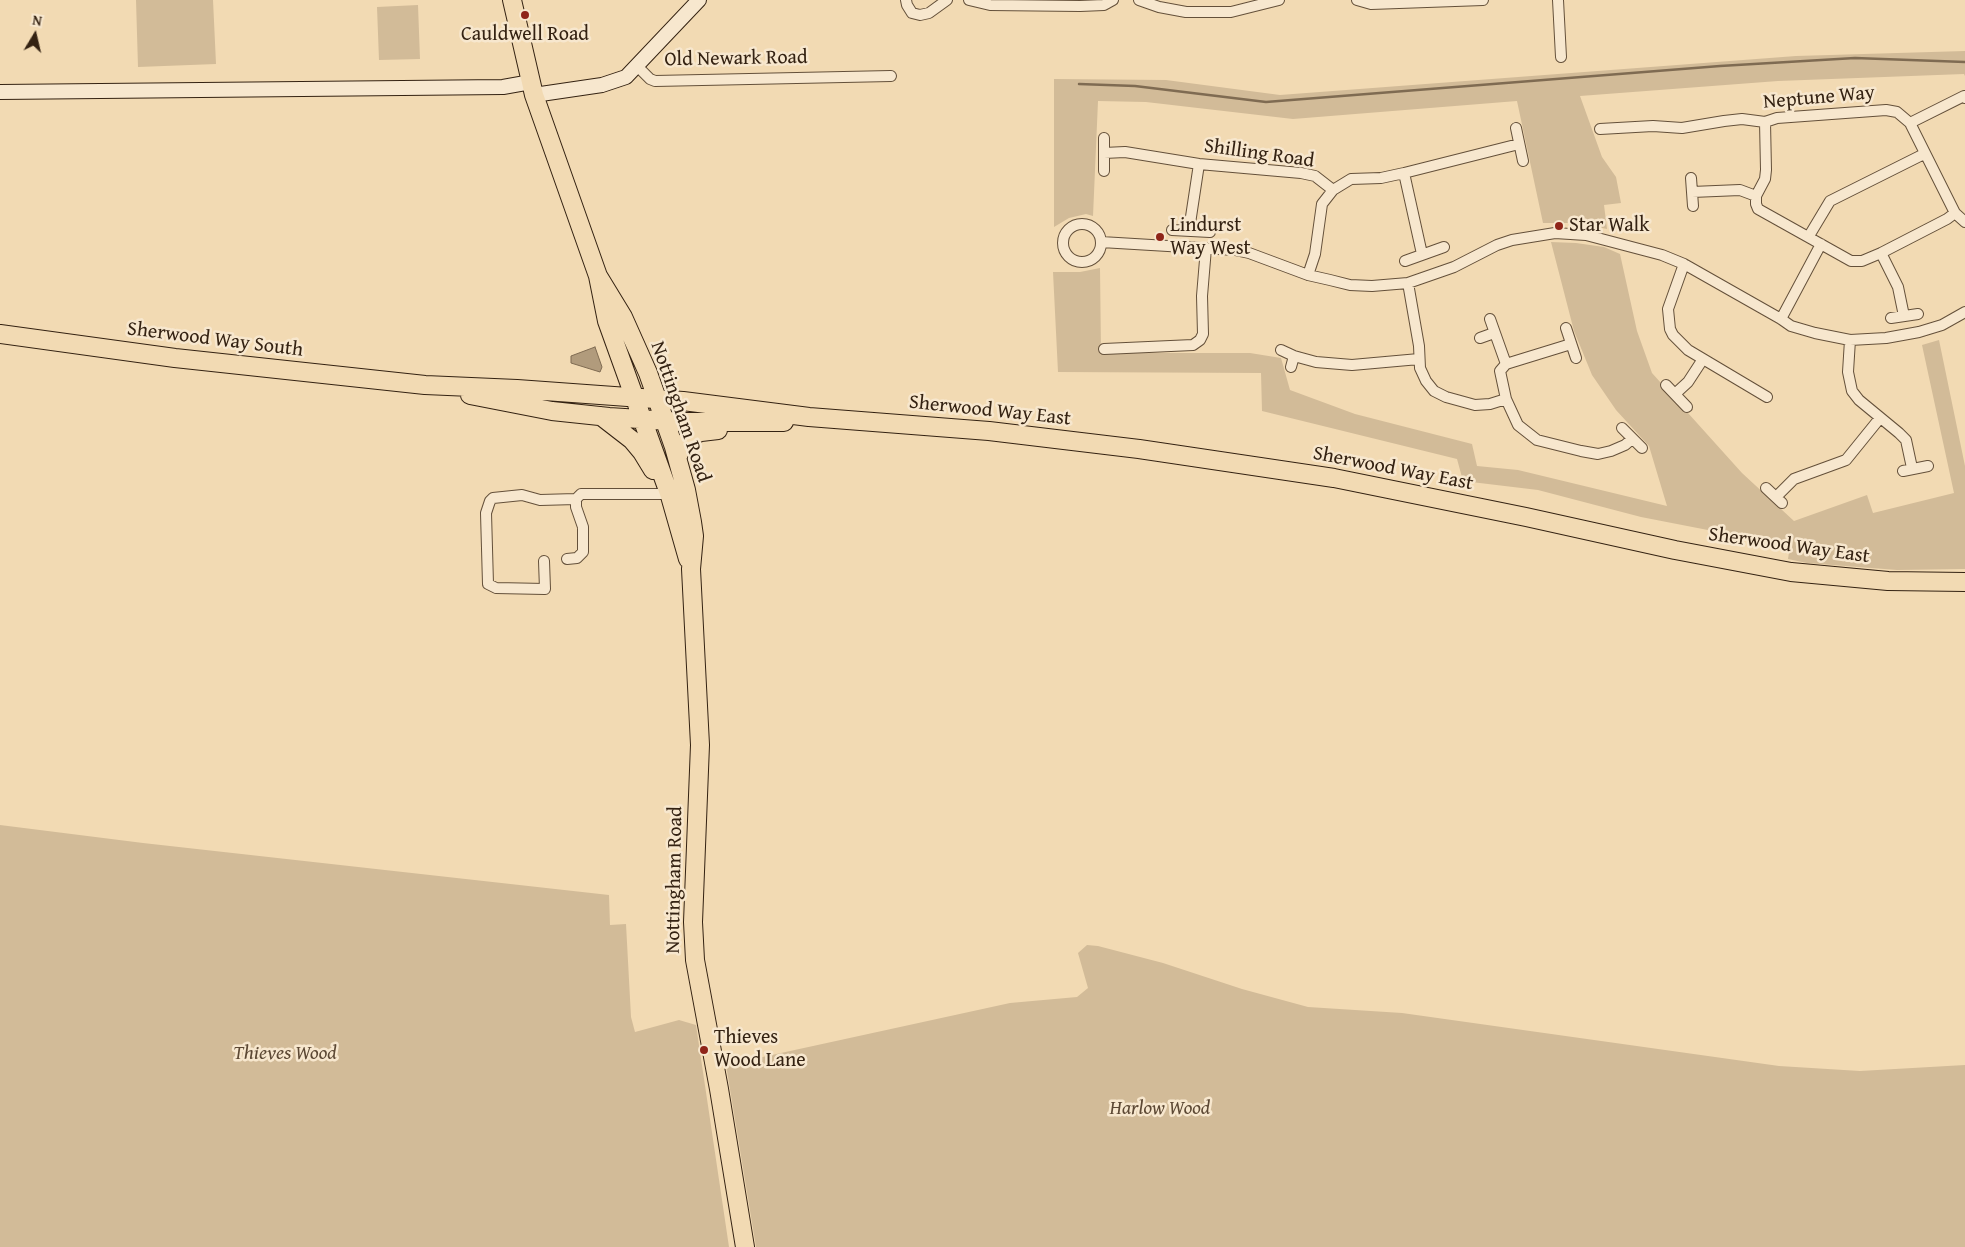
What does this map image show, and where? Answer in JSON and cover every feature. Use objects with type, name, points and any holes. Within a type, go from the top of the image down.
[{"type":"highway","name":"Nottingham Road","points":[[512,0],[532,88],[598,276],[608,321],[649,409],[677,458],[678,493],[691,570],[700,745],[693,915],[695,960],[719,1089],[745,1247]]},
{"type":"highway","name":"Nottingham Road","points":[[598,276],[623,317],[646,368],[649,409],[678,493]]},
{"type":"highway","name":"Sherwood Way South","points":[[0,334],[175,358],[425,385],[517,389],[649,409]]},
{"type":"highway","name":"Sherwood Way South","points":[[425,385],[539,409],[601,416],[649,409]]},
{"type":"highway","name":"Sherwood Way East","points":[[649,409],[734,407],[809,417],[870,420],[1139,449],[1334,478],[1526,516],[1675,550],[1791,572],[1888,581],[1965,582]]},
{"type":"highway","points":[[649,409],[731,416],[752,422]]},
{"type":"highway","points":[[601,416],[632,440],[678,493]]},
{"type":"highway","name":"Sherwood Way East","points":[[752,422],[783,422],[809,417]]},
{"type":"highway","points":[[677,458],[691,436],[701,432],[730,429],[752,422]]},
{"type":"street","points":[[638,67],[699,0]]},
{"type":"street","points":[[906,0],[912,13],[920,15],[930,13],[947,0]]},
{"type":"street","points":[[969,0],[990,5],[1080,6],[1104,5],[1114,0]]},
{"type":"street","points":[[1140,0],[1159,7],[1186,12],[1231,12],[1279,0]]},
{"type":"street","points":[[1357,0],[1371,4],[1483,0]]},
{"type":"street","points":[[1558,0],[1561,57]]},
{"type":"street","name":"Old Newark Road","points":[[532,88],[613,83],[626,77],[638,67],[650,79],[655,81],[891,76]]},
{"type":"street","points":[[0,92],[532,88]]},
{"type":"street","points":[[1965,98],[1964,96],[1910,123],[1955,213],[1965,222]]},
{"type":"street","name":"Neptune Way","points":[[1600,129],[1653,126],[1682,128],[1742,120],[1765,122],[1777,118],[1886,110],[1897,112],[1910,123]]},
{"type":"street","points":[[1765,122],[1766,170],[1765,179],[1756,196],[1758,209],[1851,261],[1857,262],[1880,253],[1955,213]]},
{"type":"street","points":[[1516,128],[1523,161]]},
{"type":"street","points":[[1613,129],[1613,140]]},
{"type":"street","points":[[1104,138],[1104,171]]},
{"type":"street","name":"Shilling Road","points":[[1104,153],[1135,154],[1199,164],[1301,173],[1315,176],[1333,190],[1351,179],[1381,178],[1519,144]]},
{"type":"street","points":[[1809,236],[1830,201],[1924,154]]},
{"type":"street","points":[[1189,230],[1199,164]]},
{"type":"street","points":[[1404,173],[1422,254]]},
{"type":"street","points":[[1691,178],[1693,206]]},
{"type":"street","points":[[1308,275],[1315,254],[1322,204],[1333,190]]},
{"type":"street","points":[[1692,192],[1740,190],[1756,196]]},
{"type":"street","points":[[1172,230],[1210,232]]},
{"type":"street","points":[[1101,242],[1206,248],[1249,253],[1308,275],[1350,285],[1372,286],[1408,283],[1454,267],[1496,245],[1555,233],[1600,238],[1662,255],[1684,264],[1791,326],[1814,334],[1850,340],[1886,338],[1919,332],[1942,325],[1965,314]]},
{"type":"street","points":[[1781,319],[1821,244]]},
{"type":"street","points":[[1405,261],[1444,247]]},
{"type":"street","points":[[1104,349],[1193,345],[1200,340],[1203,334],[1202,296],[1206,248]]},
{"type":"street","points":[[1880,253],[1898,287],[1904,316]]},
{"type":"street","points":[[1684,264],[1668,309],[1670,329],[1679,343],[1767,397]]},
{"type":"street","points":[[1408,283],[1419,346],[1419,360],[1426,381],[1434,391],[1446,397],[1475,405],[1490,404],[1506,398]]},
{"type":"street","points":[[1890,318],[1918,314]]},
{"type":"street","points":[[1490,319],[1506,364]]},
{"type":"street","points":[[1566,328],[1576,358]]},
{"type":"street","points":[[1480,338],[1494,333]]},
{"type":"street","points":[[1850,340],[1848,372],[1852,391],[1859,400],[1906,440],[1908,470],[1928,466]]},
{"type":"street","points":[[1570,344],[1506,364],[1500,372],[1506,398],[1518,425],[1537,440],[1598,454],[1611,452],[1632,439]]},
{"type":"street","points":[[1281,350],[1316,362],[1352,365],[1419,360]]},
{"type":"street","points":[[1291,367],[1294,356]]},
{"type":"street","points":[[1674,394],[1688,382],[1703,359]]},
{"type":"street","points":[[1666,385],[1687,407]]},
{"type":"street","points":[[1766,488],[1779,500],[1794,479],[1846,460],[1880,418]]},
{"type":"street","points":[[1622,428],[1642,448]]},
{"type":"street","points":[[544,561],[545,589],[491,587],[487,578],[486,513],[493,498],[522,496],[540,500],[576,499],[581,494],[678,493]]},
{"type":"street","points":[[567,559],[576,558],[583,552],[583,527],[576,507],[576,499]]},
{"type":"green space","points":[[136,0],[213,0],[216,64],[138,67]]},
{"type":"green space","points":[[418,5],[420,59],[379,60],[377,7]]},
{"type":"green space","points":[[1965,51],[1965,76],[1964,74],[1778,81],[1580,96],[1602,157],[1616,177],[1621,203],[1604,205],[1607,229],[1578,223],[1543,223],[1517,101],[1293,119],[1146,102],[1098,101],[1093,216],[1086,214],[1069,218],[1054,227],[1054,79],[1166,80],[1280,95],[1796,56]]},
{"type":"green space","points":[[1551,242],[1604,247],[1620,254],[1637,331],[1652,373],[1742,473],[1794,521],[1867,495],[1873,513],[1954,493],[1922,345],[1939,340],[1965,466],[1965,569],[1897,570],[1807,563],[1788,559],[1790,546],[1641,517],[1538,490],[1463,481],[1457,459],[1262,411],[1261,373],[1058,372],[1053,272],[1080,272],[1100,268],[1101,353],[1250,353],[1281,358],[1290,390],[1355,414],[1472,444],[1477,466],[1518,470],[1667,506],[1649,446],[1616,410],[1592,375],[1574,331]]},
{"type":"green space","name":"Thieves Wood","points":[[0,825],[143,843],[609,895],[610,925],[626,924],[631,1017],[635,1032],[679,1020],[696,1025],[729,1247],[0,1247]]},
{"type":"green space","name":"Harlow Wood","points":[[1087,945],[1098,946],[1163,963],[1242,989],[1308,1007],[1402,1013],[1779,1066],[1860,1071],[1965,1065],[1965,1247],[756,1247],[726,1065],[1010,1003],[1077,997],[1088,988],[1078,953]]},
{"type":"shaded area","points":[[595,347],[602,367],[600,372],[571,363],[571,356]]},
{"type":"waterway","points":[[1079,84],[1135,86],[1266,102],[1720,66],[1855,58],[1965,62]]},
{"type":"place","name":"Cauldwell Road","points":[[525,15]]},
{"type":"place","name":"Star Walk","points":[[1559,226]]},
{"type":"place","name":"Lindurst Way West","points":[[1160,237]]},
{"type":"place","name":"Thieves Wood Lane","points":[[704,1050]]}]
